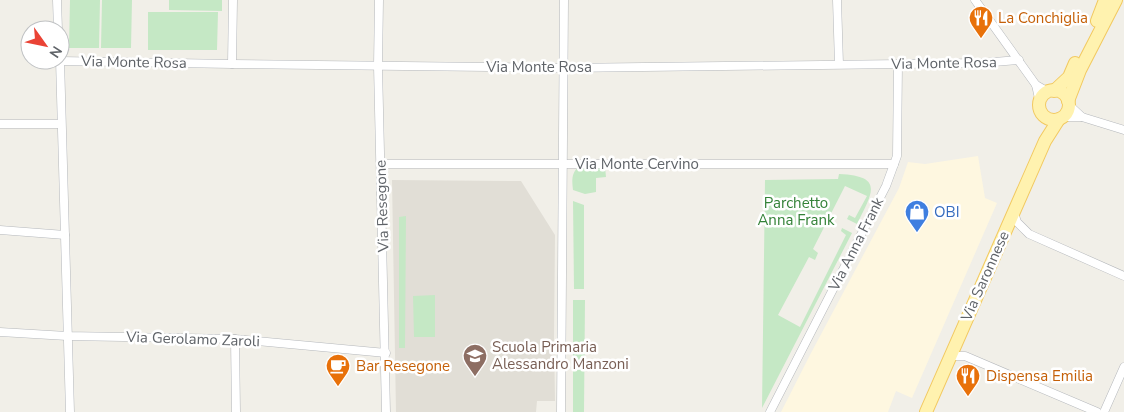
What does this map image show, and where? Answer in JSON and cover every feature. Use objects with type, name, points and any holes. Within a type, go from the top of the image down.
[{"type":"main road","points":[[1040,103],[1043,96],[1068,77],[1100,16],[1105,0]]},
{"type":"main road","name":"Via Saronnese","points":[[926,412],[1045,141],[1067,112],[1068,103],[1084,61],[1116,0]]},
{"type":"main road","points":[[1051,91],[1063,93],[1068,103]]},
{"type":"main road","name":"Via Saronnese","points":[[1040,103],[1040,111],[1045,117],[1045,141]]},
{"type":"main road","points":[[1045,117],[1053,120],[1061,118]]},
{"type":"street","points":[[57,0],[58,20]]},
{"type":"street","points":[[232,64],[233,0]]},
{"type":"street","name":"Via Resegone","points":[[379,0],[378,66],[386,412]]},
{"type":"street","points":[[561,412],[564,0]]},
{"type":"street","points":[[837,0],[839,64]]},
{"type":"street","points":[[975,0],[1036,85],[1040,103]]},
{"type":"street","name":"Via Monte Rosa","points":[[70,60],[564,68],[982,63],[1019,60]]},
{"type":"street","name":"Via Anna Frank","points":[[770,412],[886,186],[894,164],[897,148],[898,64]]},
{"type":"street","points":[[60,70],[70,412]]},
{"type":"street","points":[[1036,85],[1051,91]]},
{"type":"street","points":[[1068,103],[1082,117]]},
{"type":"street","points":[[1061,118],[1082,117],[1124,130]]},
{"type":"street","points":[[0,124],[61,124]]},
{"type":"street","name":"Via Monte Cervino","points":[[380,164],[894,164]]},
{"type":"street","points":[[1014,211],[1018,222],[1029,234],[1124,276]]},
{"type":"street","points":[[0,230],[64,235]]},
{"type":"street","name":"Via Gerolamo Zaroli","points":[[0,332],[67,336],[235,339],[386,353]]},
{"type":"street","points":[[235,339],[236,412]]},
{"type":"street","points":[[950,356],[964,356],[1096,412]]},
{"type":"street","points":[[1104,412],[1124,367]]},
{"type":"shaded area","points":[[978,156],[985,198],[997,203],[912,398],[896,391],[888,412],[781,412],[899,188],[908,162],[925,164]]},
{"type":"shaded area","points":[[392,180],[521,181],[555,235],[555,401],[537,401],[536,412],[396,412]]},
{"type":"green space","points":[[70,0],[100,0],[99,48],[70,48]]},
{"type":"green space","points":[[102,0],[132,0],[131,48],[101,48]]},
{"type":"green space","points":[[169,0],[222,0],[222,11],[169,10]]},
{"type":"green space","points":[[148,12],[218,12],[217,50],[148,50]]},
{"type":"green space","points":[[578,167],[605,167],[606,177],[596,178],[596,192],[585,194],[573,190],[573,175]]},
{"type":"green space","name":"Parchetto Anna Frank","points":[[839,174],[863,178],[869,183],[871,188],[870,195],[857,224],[847,219],[849,215],[855,218],[867,196],[845,186],[813,249],[818,253],[815,260],[809,257],[778,315],[800,327],[846,235],[841,231],[842,228],[852,233],[762,408],[765,180],[838,179]]},
{"type":"green space","points":[[573,201],[584,205],[584,289],[574,289]]},
{"type":"green space","points":[[406,216],[405,348],[399,348],[399,217]]},
{"type":"green space","points":[[435,295],[435,337],[414,337],[413,296]]},
{"type":"green space","points":[[573,300],[585,300],[584,412],[573,412]]},
{"type":"place","name":"La Conchiglia","points":[[981,39]]},
{"type":"place","name":"OBI","points":[[917,233]]},
{"type":"place","name":"Scuola Primaria Alessandro Manzoni","points":[[475,377]]},
{"type":"place","name":"Bar Resegone","points":[[338,387]]},
{"type":"place","name":"Dispensa Emilia","points":[[968,397]]}]
